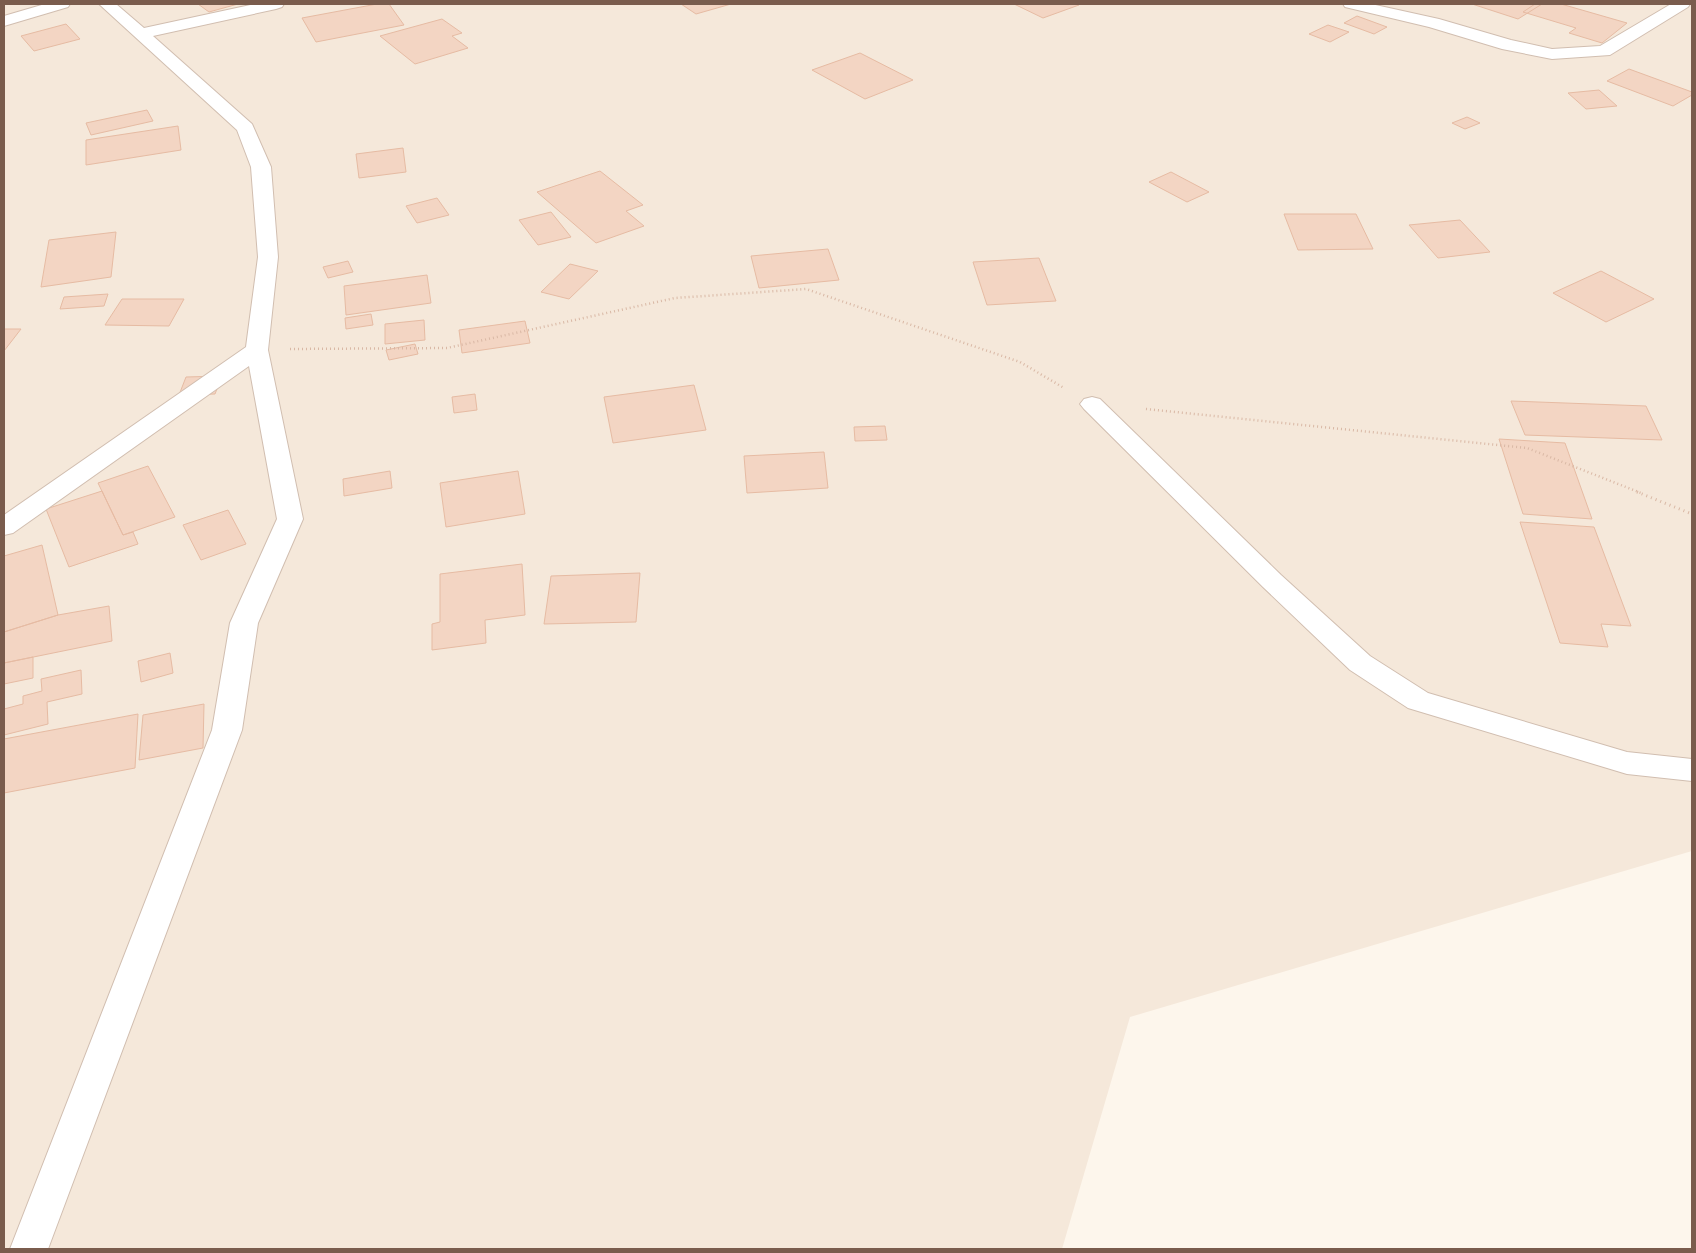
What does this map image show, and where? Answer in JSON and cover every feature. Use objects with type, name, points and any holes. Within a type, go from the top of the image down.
[{"type":"street","points":[[4,21],[62,4]]},
{"type":"street","points":[[28,1249],[226,730],[244,623],[290,519],[257,350],[268,257],[261,166],[245,128],[107,4]]},
{"type":"street","points":[[141,34],[276,4]]},
{"type":"street","points":[[1351,4],[1433,23],[1508,45],[1552,54],[1604,51],[1682,4]]},
{"type":"street","points":[[4,527],[257,350]]},
{"type":"street","points":[[1092,404],[1272,581],[1360,664],[1418,700],[1627,763],[1692,770]]},
{"type":"path","points":[[257,350],[447,348],[675,298],[806,290],[1020,362],[1092,404],[1527,448],[1692,514]]},
{"type":"shaded area","points":[[4,4],[1692,4],[1692,851],[1130,1017],[1062,1249],[4,1249]]},
{"type":"building","points":[[198,4],[238,4],[209,12]]},
{"type":"building","points":[[377,4],[389,4],[404,25],[316,42],[302,18]]},
{"type":"building","points":[[681,4],[731,4],[696,14]]},
{"type":"building","points":[[1014,4],[1077,4],[1079,5],[1043,18]]},
{"type":"building","points":[[1472,4],[1542,4],[1518,19]]},
{"type":"building","points":[[1535,4],[1561,4],[1627,23],[1602,43],[1569,33],[1576,28],[1523,12]]},
{"type":"building","points":[[1357,16],[1387,27],[1374,34],[1344,23]]},
{"type":"building","points":[[442,19],[462,33],[452,36],[468,48],[415,64],[380,36]]},
{"type":"building","points":[[66,24],[80,39],[34,51],[21,36]]},
{"type":"building","points":[[1328,25],[1349,32],[1330,42],[1309,34]]},
{"type":"building","points":[[860,53],[913,80],[865,99],[812,70]]},
{"type":"building","points":[[1629,69],[1692,92],[1692,95],[1673,106],[1607,81]]},
{"type":"building","points":[[1599,90],[1617,106],[1586,109],[1568,93]]},
{"type":"building","points":[[147,110],[153,121],[91,135],[86,123]]},
{"type":"building","points":[[1467,117],[1480,123],[1465,129],[1452,123]]},
{"type":"building","points":[[178,126],[181,150],[86,165],[86,140]]},
{"type":"building","points":[[403,148],[406,172],[359,178],[356,154]]},
{"type":"building","points":[[600,171],[643,205],[626,211],[644,226],[596,243],[537,192]]},
{"type":"building","points":[[1171,172],[1209,192],[1187,202],[1149,182]]},
{"type":"building","points":[[437,198],[449,215],[417,223],[406,206]]},
{"type":"building","points":[[551,212],[571,237],[538,245],[519,220]]},
{"type":"building","points":[[1284,214],[1356,214],[1373,249],[1298,250]]},
{"type":"building","points":[[1460,220],[1490,252],[1438,258],[1409,225]]},
{"type":"building","points":[[116,232],[111,277],[41,287],[49,240]]},
{"type":"building","points":[[828,249],[839,280],[759,288],[751,256]]},
{"type":"building","points":[[1039,258],[1056,301],[987,305],[973,262]]},
{"type":"building","points":[[348,261],[353,272],[328,278],[323,267]]},
{"type":"building","points":[[570,264],[598,271],[569,299],[541,292]]},
{"type":"building","points":[[1601,271],[1654,299],[1606,322],[1553,293]]},
{"type":"building","points":[[427,275],[431,303],[346,315],[344,286]]},
{"type":"building","points":[[108,294],[104,306],[60,309],[64,297]]},
{"type":"building","points":[[122,299],[184,299],[169,326],[105,325]]},
{"type":"building","points":[[371,314],[373,325],[346,329],[345,318]]},
{"type":"building","points":[[424,320],[425,340],[385,344],[385,324]]},
{"type":"building","points":[[525,321],[530,343],[462,353],[459,330]]},
{"type":"building","points":[[4,329],[21,329],[4,351]]},
{"type":"building","points":[[415,344],[418,354],[389,360],[386,350]]},
{"type":"building","points":[[222,376],[215,394],[179,395],[186,377]]},
{"type":"building","points":[[694,385],[706,430],[613,443],[604,397]]},
{"type":"building","points":[[475,394],[477,410],[454,413],[452,397]]},
{"type":"building","points":[[1511,401],[1646,406],[1662,440],[1525,435]]},
{"type":"building","points":[[885,426],[887,440],[855,441],[854,427]]},
{"type":"building","points":[[1499,439],[1565,443],[1592,519],[1523,514]]},
{"type":"building","points":[[824,452],[828,488],[747,493],[744,456]]},
{"type":"building","points":[[148,466],[175,517],[123,535],[98,483]]},
{"type":"building","points":[[390,471],[392,488],[344,496],[343,479]]},
{"type":"building","points":[[518,471],[525,514],[446,527],[440,483]]},
{"type":"building","points":[[102,491],[123,535],[133,532],[138,544],[69,567],[46,509]]},
{"type":"building","points":[[228,510],[246,544],[201,560],[183,525]]},
{"type":"building","points":[[1520,522],[1594,527],[1631,626],[1601,624],[1608,647],[1560,643]]},
{"type":"building","points":[[42,545],[58,615],[4,632],[4,556]]},
{"type":"building","points":[[522,564],[525,615],[485,620],[486,643],[432,650],[432,624],[440,622],[440,574]]},
{"type":"building","points":[[640,573],[636,622],[544,624],[551,576]]},
{"type":"building","points":[[109,606],[112,641],[4,663],[4,632],[58,615]]},
{"type":"building","points":[[170,653],[173,673],[141,682],[138,661]]},
{"type":"building","points":[[33,657],[33,678],[4,684],[4,663]]},
{"type":"building","points":[[81,670],[82,694],[47,702],[48,724],[4,735],[4,709],[23,704],[23,696],[42,691],[41,679]]},
{"type":"building","points":[[204,704],[203,748],[139,760],[143,715]]},
{"type":"building","points":[[138,714],[135,768],[4,793],[4,739]]}]
